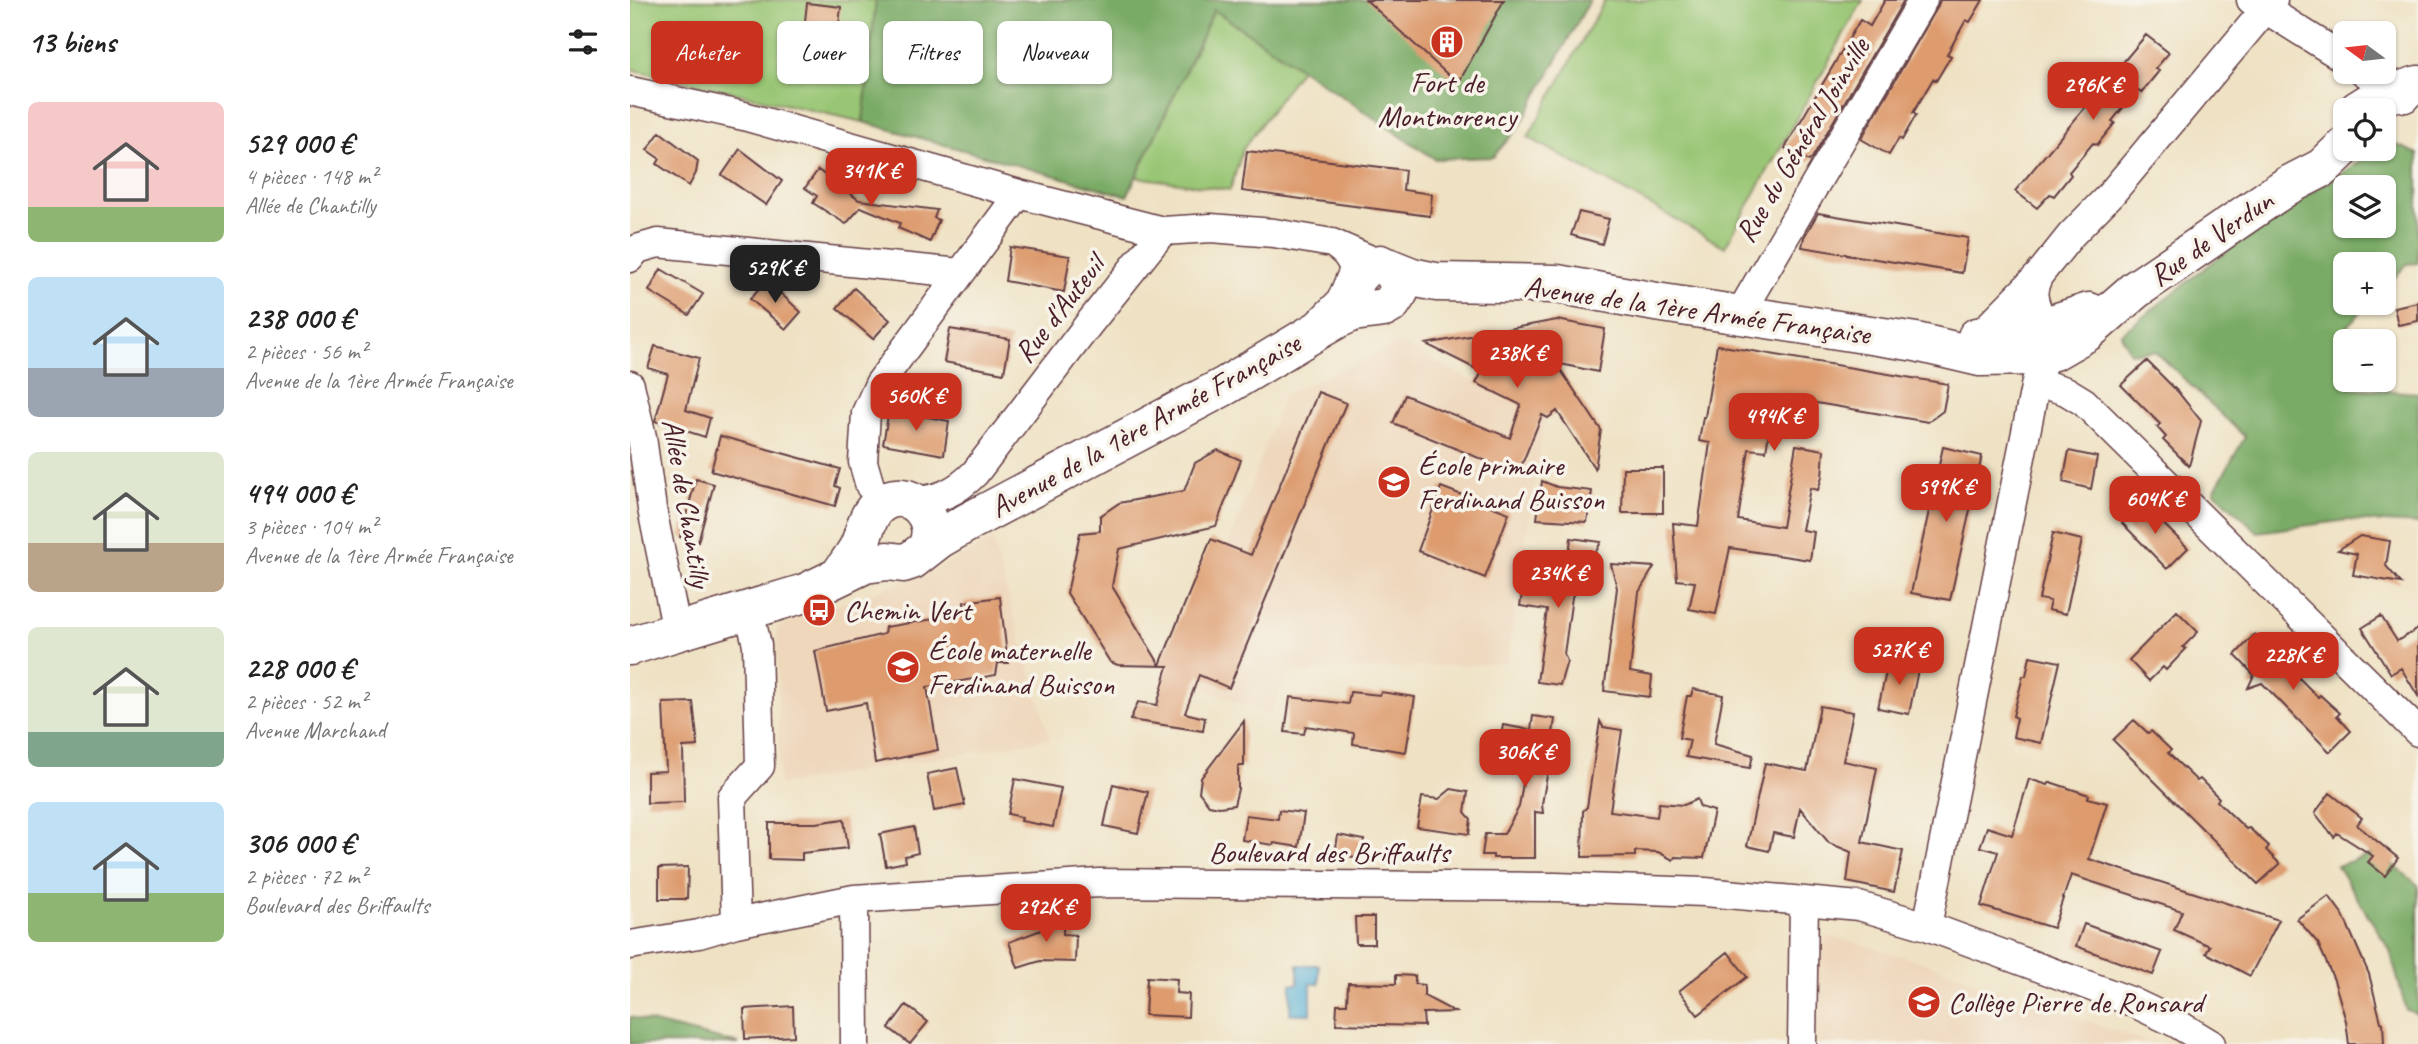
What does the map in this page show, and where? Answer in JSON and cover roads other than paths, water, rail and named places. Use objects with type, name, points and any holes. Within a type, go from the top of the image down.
[{"type":"main road","points":[[2377,98],[2405,98]]},
{"type":"main road","name":"Rue de Verdun","points":[[2287,186],[2333,135]]},
{"type":"main road","name":"Rue de Verdun","points":[[2032,332],[2079,317],[2135,290],[2287,186],[2322,167],[2333,157]]},
{"type":"main road","name":"Avenue de la 1ère Armée Française","points":[[896,512],[945,523],[970,521],[1225,386],[1353,312],[1374,284],[1412,277],[1436,282],[1558,284],[1916,342],[1980,357],[2032,332]]},
{"type":"main road","name":"Avenue de la 1ère Armée Française","points":[[1916,342],[2032,332]]},
{"type":"main road","points":[[630,646],[806,593],[864,564],[887,561],[874,553],[866,534],[896,512]]},
{"type":"main road","points":[[840,575],[859,546],[896,512]]},
{"type":"street","name":"Rue du Général Joinville","points":[[1739,315],[1923,0]]},
{"type":"street","points":[[1936,929],[2032,332],[2071,234],[2111,194],[2263,3],[2333,51]]},
{"type":"street","points":[[2383,84],[2405,98]]},
{"type":"street","points":[[630,91],[744,116],[1019,194],[1163,231],[1211,228],[1285,235],[1332,243],[1374,284]]},
{"type":"street","points":[[896,512],[863,462],[866,413],[879,384],[1019,194]]},
{"type":"street","name":"Rue d'Auteuil","points":[[896,512],[947,495],[962,486],[975,473],[1163,231]]},
{"type":"street","points":[[630,258],[637,249],[658,243],[960,274]]},
{"type":"street","points":[[2032,332],[2066,391],[2084,402],[2418,732]]},
{"type":"street","name":"Allée de Chantilly","points":[[630,385],[677,632]]},
{"type":"street","points":[[736,923],[732,797],[760,766],[757,645],[749,611]]},
{"type":"street","name":"Boulevard des Briffaults","points":[[630,945],[699,934],[736,923],[854,899],[1100,883],[1556,887],[1705,892],[1859,906],[1936,929],[2130,1001],[2176,1023],[2211,1044]]},
{"type":"street","points":[[854,899],[855,1044]]},
{"type":"street","points":[[1802,1044],[1804,901]]},
{"type":"water","points":[[1298,965],[1319,965],[1319,984],[1311,984],[1311,1014],[1290,1014],[1291,984],[1298,984]]},
{"type":"place","name":"Fort de Montmorency","points":[[1447,42]]},
{"type":"place","name":"École primaire Ferdinand Buisson","points":[[1394,482]]},
{"type":"place","name":"Chemin Vert","points":[[819,610]]},
{"type":"place","name":"École maternelle Ferdinand Buisson","points":[[903,667]]},
{"type":"place","name":"Collège Pierre de Ronsard","points":[[1924,1002]]}]
